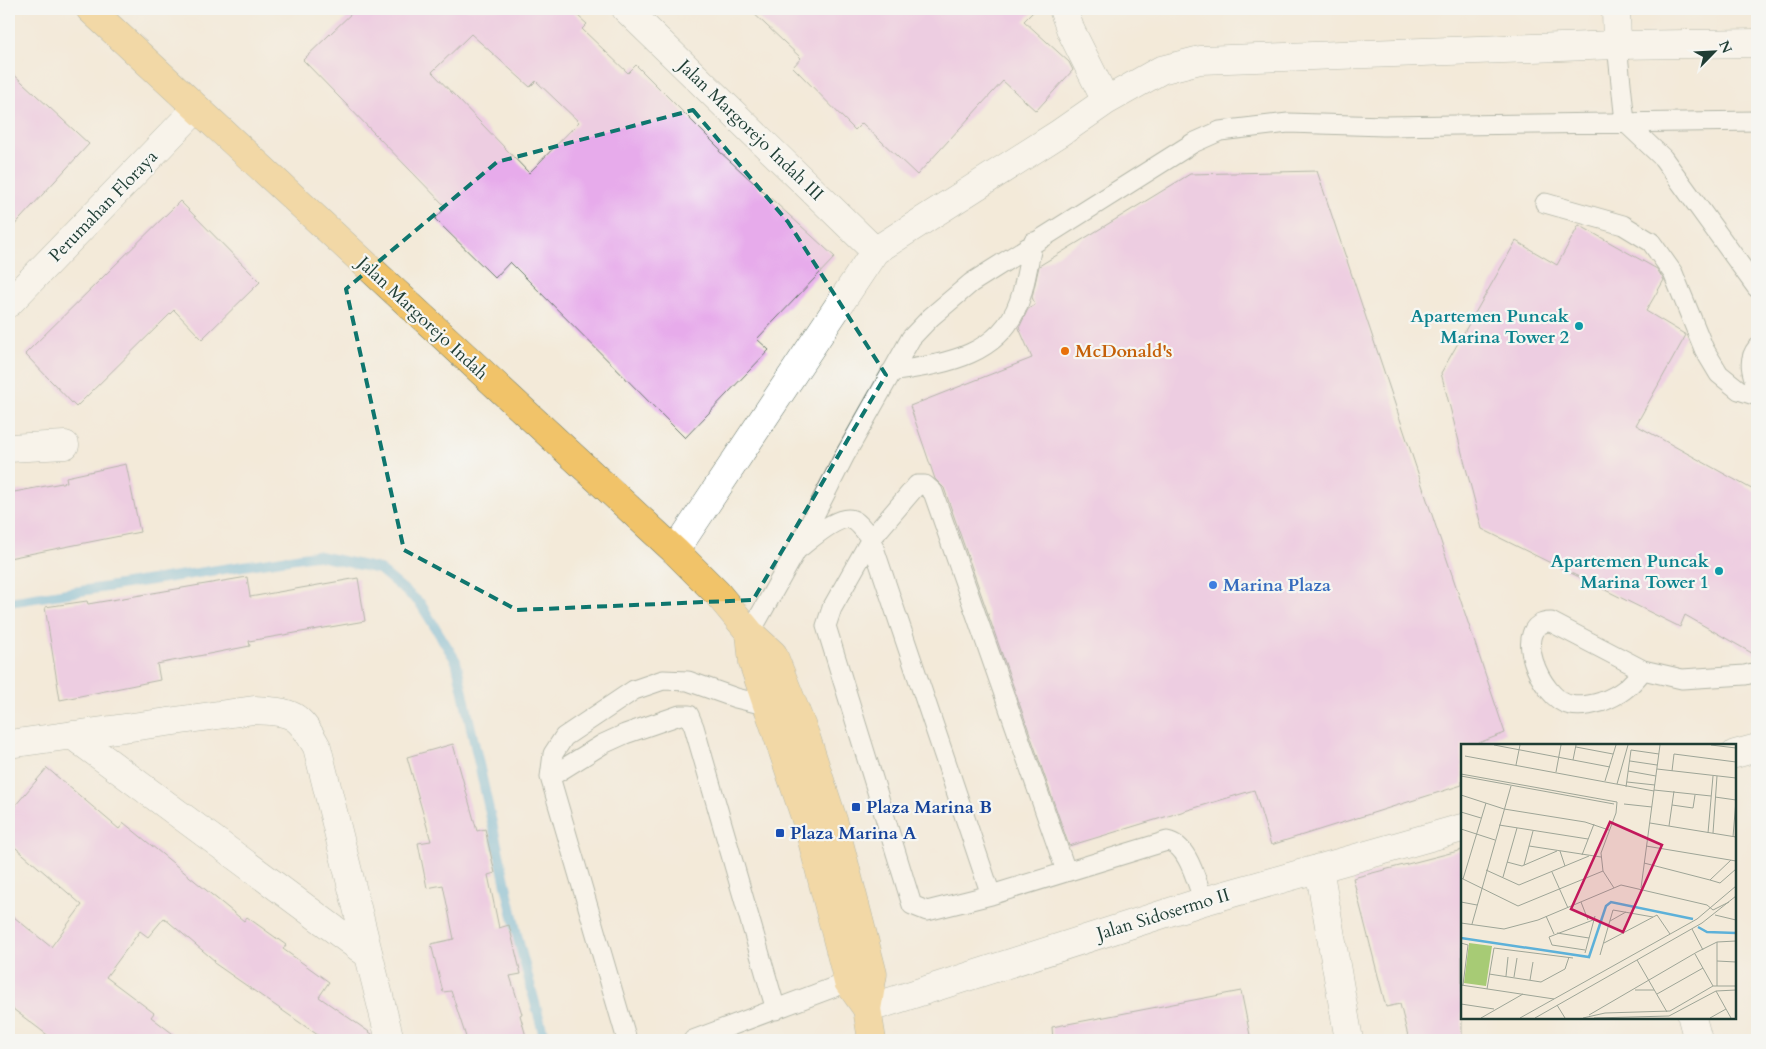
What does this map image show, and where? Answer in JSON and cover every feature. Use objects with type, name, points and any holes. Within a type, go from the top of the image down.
[{"type":"main road","name":"Jalan Margorejo Indah","points":[[90,9],[675,550],[717,593],[750,633],[773,654],[806,737],[834,823],[873,974],[867,1009],[872,1040]]},
{"type":"main road","name":"Jalan Margorejo Indah","points":[[750,633],[753,662],[809,829],[848,982],[867,1009]]},
{"type":"street","name":"Jalan Margorejo Indah III","points":[[626,9],[875,251]]},
{"type":"street","points":[[1063,9],[1071,31],[1106,101]]},
{"type":"street","points":[[1616,9],[1618,58]]},
{"type":"street","points":[[675,550],[875,251],[1060,133],[1106,101],[1161,70],[1200,60],[1618,58],[1757,43]]},
{"type":"street","name":"Perumahan Floraya","points":[[9,303],[196,109]]},
{"type":"street","points":[[9,448],[65,445]]},
{"type":"street","points":[[9,744],[254,710],[279,711],[293,715],[305,726],[317,747],[390,1040]]},
{"type":"street","points":[[72,736],[369,955]]},
{"type":"street","points":[[1736,754],[1757,748]]},
{"type":"street","name":"Jalan Sidosermo II","points":[[867,1009],[1204,900],[1461,828]]},
{"type":"street","points":[[1319,868],[1349,1040]]},
{"type":"street","points":[[1692,1019],[1698,1040]]},
{"type":"lane","points":[[1618,58],[1624,114],[1662,158],[1757,288]]},
{"type":"lane","points":[[750,633],[796,551],[845,455],[911,338],[931,317],[971,283],[1193,142],[1220,131],[1288,123],[1384,126],[1624,114],[1757,121]]},
{"type":"lane","points":[[1545,203],[1623,225],[1652,242],[1673,273],[1704,349],[1719,374],[1739,390],[1757,396]]},
{"type":"lane","points":[[891,372],[945,363],[975,352],[1001,333],[1019,303],[1033,242]]},
{"type":"lane","points":[[1757,348],[1752,357],[1757,387]]},
{"type":"lane","points":[[1066,871],[933,492],[925,485],[916,486],[871,539],[832,608],[826,626],[909,898],[914,908],[927,911],[991,895],[1114,857],[1156,842],[1174,842],[1185,854],[1204,900]]},
{"type":"lane","points":[[796,551],[834,523],[846,518],[855,521],[871,539],[991,895]]},
{"type":"lane","points":[[1642,670],[1630,687],[1616,697],[1590,705],[1569,705],[1550,693],[1534,666],[1530,652],[1532,636],[1537,626],[1544,622],[1551,622],[1642,670],[1682,679],[1745,675],[1757,672]]},
{"type":"lane","points":[[627,1040],[550,777],[553,754],[564,737],[634,690],[662,680],[688,681],[736,698],[769,706]]},
{"type":"lane","points":[[550,777],[590,750],[625,734],[680,715],[688,715],[694,727],[776,1010]]},
{"type":"lane","points":[[693,1040],[848,982]]},
{"type":"highlighted area","points":[[693,110],[788,222],[886,375],[753,600],[517,610],[404,550],[346,289],[497,162]]},
{"type":"building","points":[[356,9],[570,9],[587,24],[582,29],[628,73],[636,65],[720,149],[719,151],[835,257],[757,339],[769,350],[685,438],[510,262],[495,278],[435,219],[446,207],[303,60]],"holes":[[[471,34],[530,87],[536,81],[579,122],[529,173],[432,72]]]},
{"type":"building","points":[[749,9],[1036,9],[1024,21],[1069,62],[1073,70],[1036,111],[1003,81],[917,175],[862,123],[855,130],[793,67],[801,58]]},
{"type":"building","points":[[9,70],[89,144],[9,231]]},
{"type":"building","name":"Marina Plaza","points":[[1317,171],[1505,733],[1476,744],[1461,744],[1461,785],[1271,845],[1254,790],[1069,846],[944,488],[935,479],[910,406],[1032,358],[1019,328],[1028,309],[1035,305],[1032,297],[1039,266],[1190,174]]},
{"type":"building","points":[[180,201],[260,282],[202,339],[174,310],[76,407],[25,354]]},
{"type":"building","points":[[1579,225],[1657,269],[1664,280],[1646,311],[1686,335],[1636,425],[1757,492],[1757,656],[1685,615],[1680,627],[1482,529],[1441,373],[1516,241],[1557,265]]},
{"type":"building","points":[[126,464],[140,532],[9,558],[9,493],[67,482],[66,477]]},
{"type":"building","points":[[247,577],[250,597],[358,578],[365,621],[249,641],[250,646],[157,664],[160,680],[60,700],[45,607],[87,601],[88,604]]},
{"type":"building","points":[[453,744],[477,831],[485,829],[495,873],[488,875],[499,928],[509,925],[521,974],[510,976],[522,1014],[520,1015],[527,1040],[467,1040],[451,991],[443,992],[431,944],[454,939],[443,885],[427,888],[418,843],[431,841],[407,757]]},
{"type":"building","points":[[47,768],[119,829],[124,823],[244,921],[247,917],[286,945],[283,949],[329,982],[319,997],[372,1034],[374,1040],[325,1040],[214,963],[215,961],[164,918],[148,937],[140,931],[106,977],[154,1013],[151,1017],[181,1040],[54,1040],[9,1006],[9,913],[51,947],[82,905],[9,842],[9,813]]},
{"type":"building","points":[[1461,850],[1462,1040],[1409,1040],[1400,1004],[1386,1007],[1353,878]]},
{"type":"building","points":[[1241,991],[1251,1040],[1053,1040],[1052,1027]]},
{"type":"waterway","points":[[9,602],[315,555],[379,569],[420,603],[456,661],[518,939],[545,1040]]},
{"type":"place","name":"Apartemen Puncak Marina Tower 2","points":[[1579,326]]},
{"type":"place","name":"McDonald's","points":[[1065,351]]},
{"type":"place","name":"Apartemen Puncak Marina Tower 1","points":[[1719,571]]},
{"type":"place","name":"Marina Plaza","points":[[1213,585]]},
{"type":"place","name":"Plaza Marina B","points":[[856,807]]},
{"type":"place","name":"Plaza Marina A","points":[[780,833]]}]
